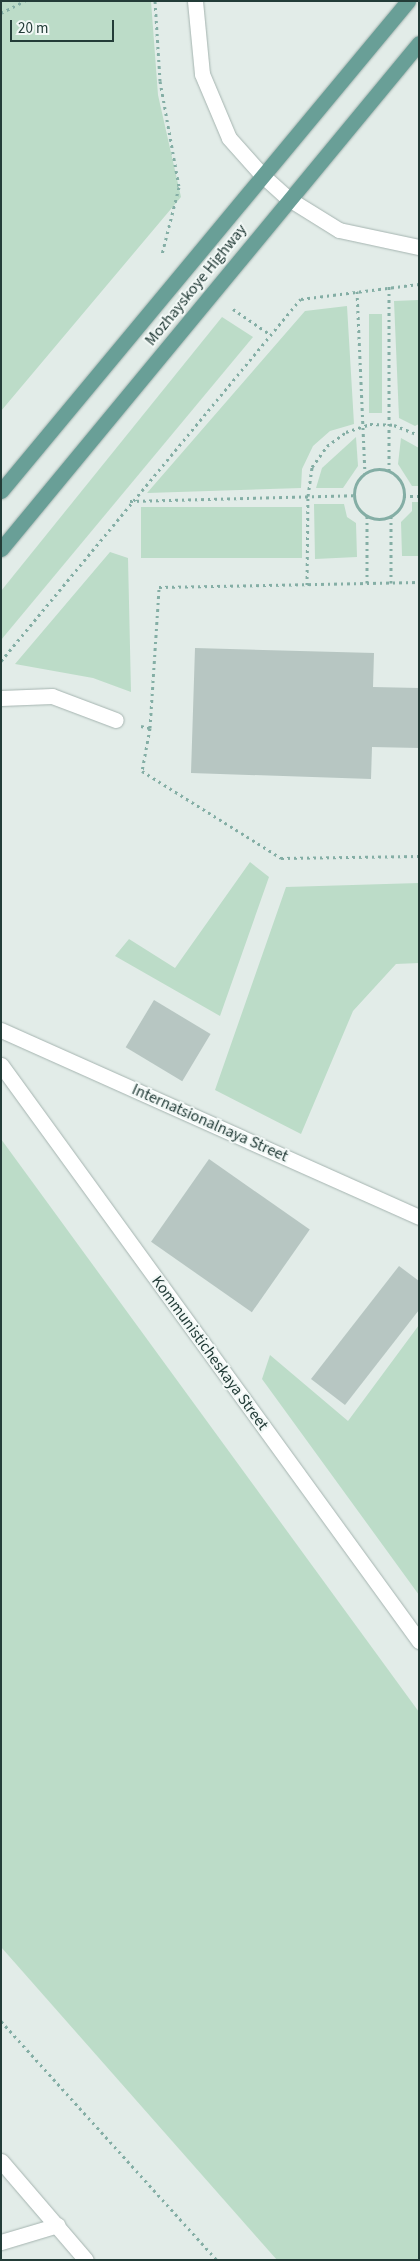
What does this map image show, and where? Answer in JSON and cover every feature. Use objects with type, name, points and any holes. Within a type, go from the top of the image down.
[{"type":"main road","name":"Mozhayskoye Highway","points":[[1,491],[408,1]]},
{"type":"main road","name":"Mozhayskoye Highway","points":[[1,549],[419,43]]},
{"type":"street","points":[[195,1],[202,74],[230,138],[262,175],[289,199],[339,230],[419,247]]},
{"type":"street","points":[[1,698],[52,696],[116,720]]},
{"type":"street","name":"Internatsionalnaya Street","points":[[1,1030],[419,1217]]},
{"type":"street","name":"Kommunisticheskaya Street","points":[[1,1065],[419,1641]]},
{"type":"street","points":[[1,2161],[58,2225],[86,2260]]},
{"type":"street","points":[[1,2242],[58,2225]]},
{"type":"path","points":[[1,13],[25,1]]},
{"type":"path","points":[[154,1],[160,81],[178,187],[161,258]]},
{"type":"path","points":[[1,661],[130,501],[301,300],[389,286],[419,284]]},
{"type":"path","points":[[389,286],[389,471]]},
{"type":"path","points":[[354,496],[365,474],[357,291]]},
{"type":"path","points":[[307,584],[308,496],[312,466],[327,446],[363,427],[388,425],[419,435]]},
{"type":"path","points":[[365,474],[389,471],[401,481],[404,496],[391,516],[391,583]]},
{"type":"path","points":[[130,501],[354,496]]},
{"type":"path","points":[[354,496],[367,516],[367,583]]},
{"type":"path","points":[[404,496],[419,496]]},
{"type":"path","points":[[367,516],[391,516]]},
{"type":"path","points":[[419,582],[159,587],[150,728],[142,771],[281,858],[419,856]]},
{"type":"path","points":[[116,720],[150,728]]},
{"type":"path","points":[[1,2021],[217,2260]]},
{"type":"green space","points":[[1,1],[151,1],[158,95],[181,197],[1,411]]},
{"type":"green space","points":[[419,300],[419,424],[415,426],[399,418],[394,301]]},
{"type":"green space","points":[[347,306],[354,424],[330,431],[313,446],[302,469],[301,488],[147,493],[305,311]]},
{"type":"green space","points":[[369,314],[382,314],[382,413],[369,413]]},
{"type":"green space","points":[[222,317],[253,337],[1,640],[1,591]]},
{"type":"green space","points":[[356,437],[358,466],[343,488],[316,488],[322,468]]},
{"type":"green space","points":[[401,438],[419,448],[419,486],[412,486],[398,464]]},
{"type":"green space","points":[[412,502],[419,502],[419,556],[402,556],[401,522],[412,511]]},
{"type":"green space","points":[[314,504],[344,504],[347,517],[356,523],[357,557],[315,559]]},
{"type":"green space","points":[[141,507],[302,507],[302,558],[141,558]]},
{"type":"green space","points":[[110,552],[128,558],[131,692],[93,678],[15,664]]},
{"type":"green space","points":[[250,862],[269,877],[220,1016],[115,956],[129,939],[175,968]]},
{"type":"green space","points":[[419,883],[419,963],[396,964],[353,1011],[301,1134],[215,1090],[286,887]]},
{"type":"green space","points":[[1,1139],[419,1712],[419,2260],[277,2260],[1,1947]]},
{"type":"green space","points":[[419,1325],[419,1595],[262,1379],[270,1355],[348,1421]]},
{"type":"building","points":[[195,648],[374,653],[373,687],[419,688],[419,748],[372,747],[371,779],[191,773]]},
{"type":"building","points":[[154,1000],[211,1034],[182,1081],[126,1047]]},
{"type":"building","points":[[209,1159],[310,1230],[252,1312],[151,1242]]},
{"type":"building","points":[[399,1266],[419,1281],[419,1310],[345,1405],[311,1379]]}]
